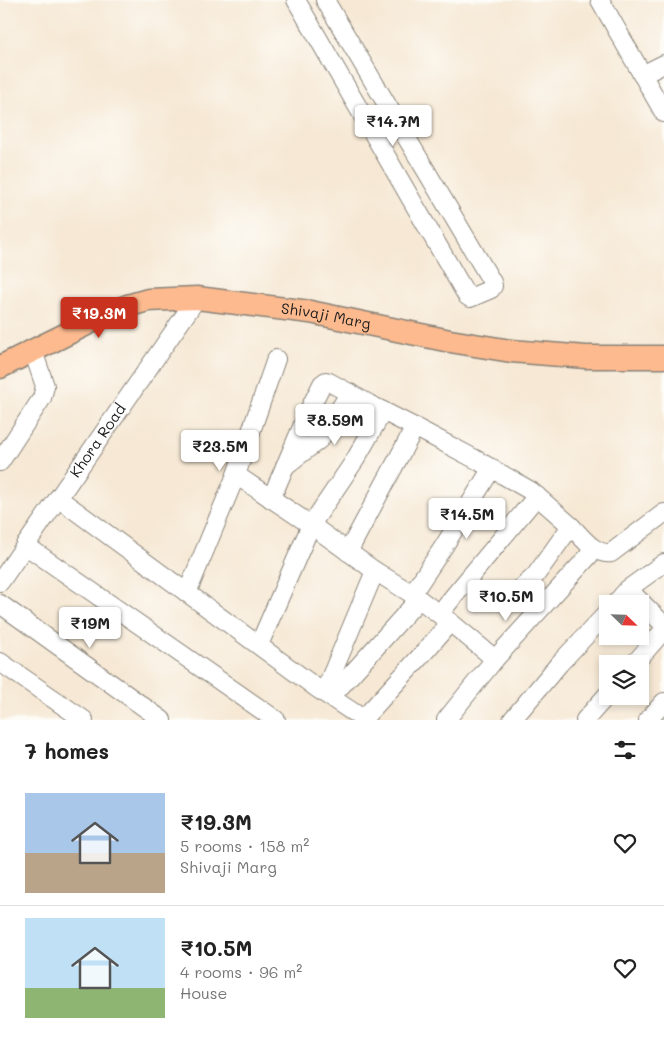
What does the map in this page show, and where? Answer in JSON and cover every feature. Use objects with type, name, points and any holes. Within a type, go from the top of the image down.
[{"type":"main road","name":"Shivaji Marg","points":[[0,367],[127,306],[148,300],[197,298],[310,312],[450,341],[511,351],[586,357],[664,357]]},
{"type":"street","points":[[296,0],[467,296],[470,298],[492,289],[492,282],[325,0]]},
{"type":"street","points":[[600,0],[664,113]]},
{"type":"street","points":[[642,75],[664,64]]},
{"type":"street","name":"Khora Road","points":[[0,582],[197,298]]},
{"type":"street","points":[[0,462],[45,392],[45,386],[34,351]]},
{"type":"street","points":[[188,593],[236,475],[276,359]]},
{"type":"street","points":[[271,499],[322,384],[326,381],[492,468],[531,491],[572,526],[595,549],[602,552],[611,553],[664,513]]},
{"type":"street","points":[[285,466],[320,439],[350,393]]},
{"type":"street","points":[[259,646],[311,525],[355,460],[383,411]]},
{"type":"street","points":[[348,552],[415,427]]},
{"type":"street","points":[[328,695],[416,597],[451,534],[492,468]]},
{"type":"street","points":[[236,475],[416,597],[495,659]]},
{"type":"street","points":[[58,498],[356,717],[428,648],[444,618],[537,496]]},
{"type":"street","points":[[507,601],[535,576],[572,526]]},
{"type":"street","points":[[25,545],[276,720]]},
{"type":"street","points":[[446,720],[495,659],[595,549]]},
{"type":"street","points":[[623,595],[628,589],[664,563]]},
{"type":"street","points":[[328,695],[375,571]]},
{"type":"street","points":[[628,589],[664,624]]},
{"type":"street","points":[[0,604],[162,720]]},
{"type":"street","points":[[512,720],[558,664],[599,621]]},
{"type":"street","points":[[642,655],[664,630]]},
{"type":"street","points":[[0,662],[84,720]]},
{"type":"street","points":[[648,720],[664,702]]},
{"type":"street","points":[[585,720],[599,704]]}]
